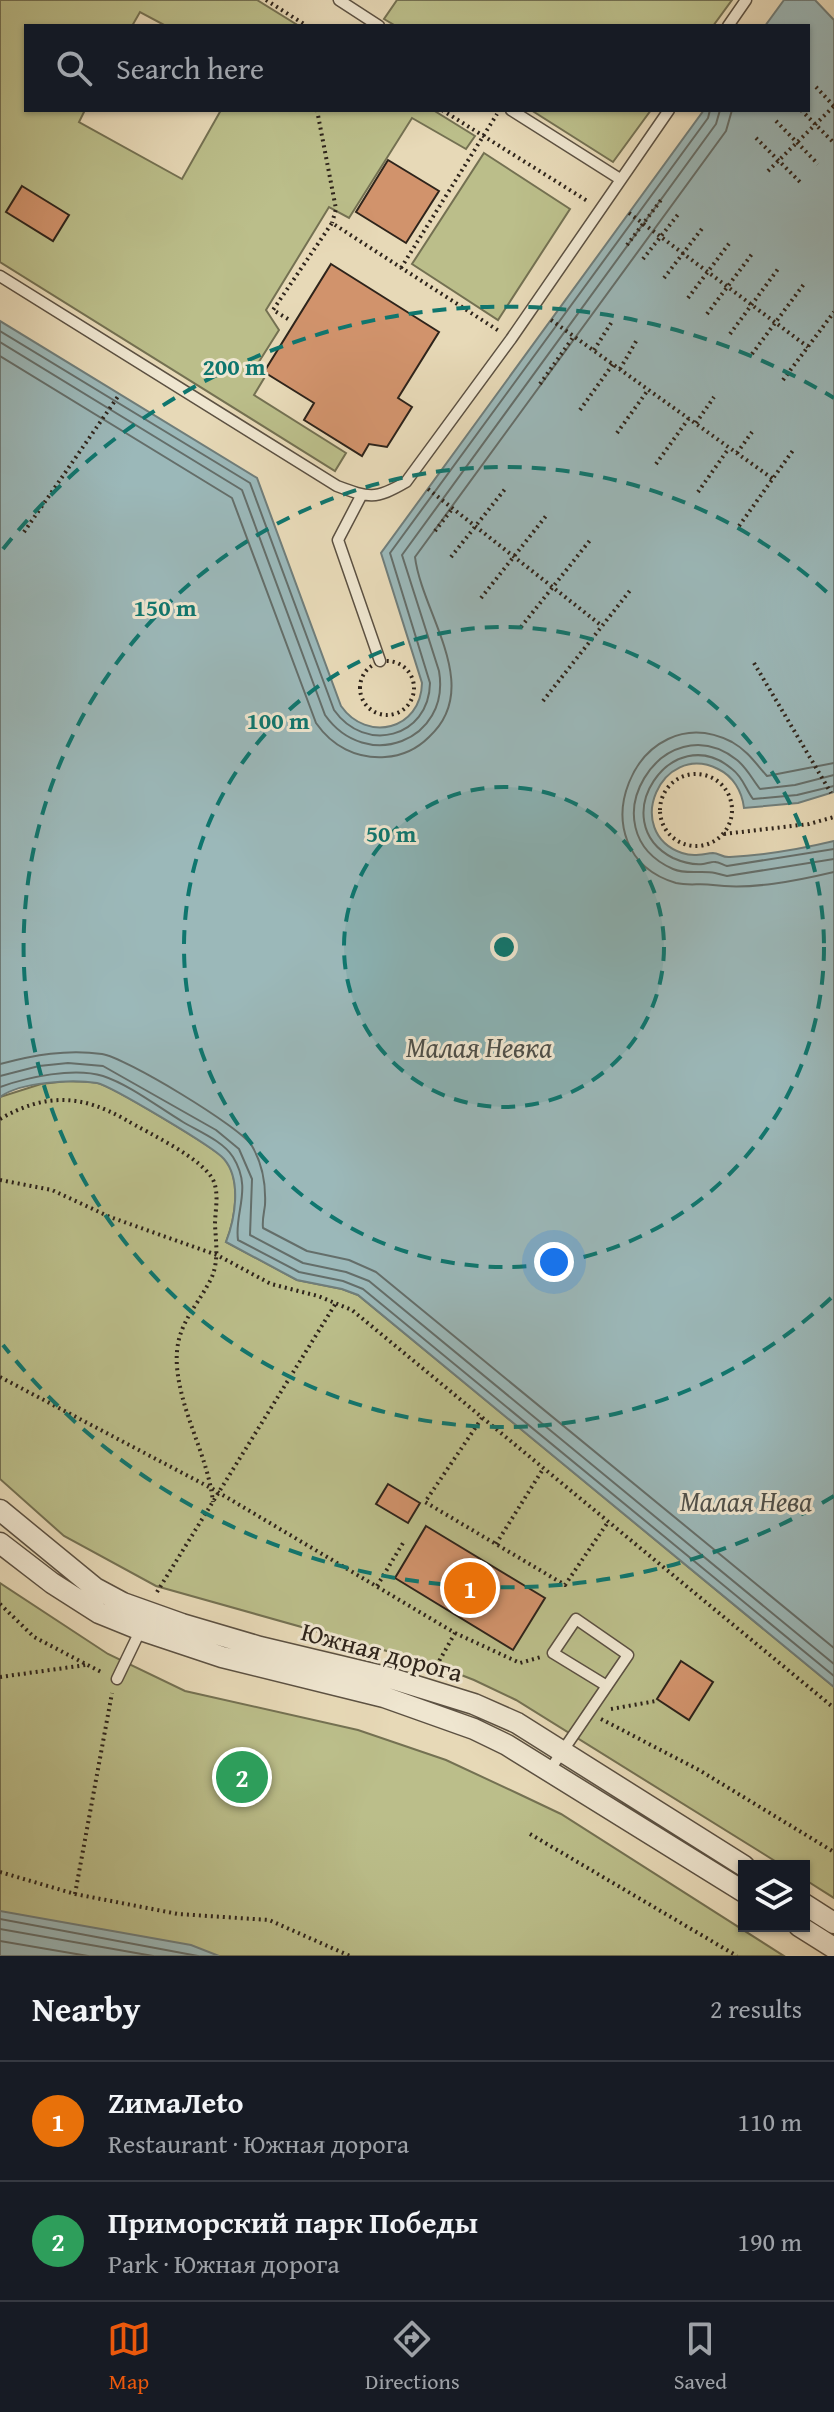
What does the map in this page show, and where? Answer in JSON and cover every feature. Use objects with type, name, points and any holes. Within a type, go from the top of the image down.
[{"type":"street","name":"Южная дорога","points":[[0,1510],[95,1588],[145,1621],[222,1657],[384,1697],[507,1745],[738,1888]]},
{"type":"street","name":"Южная дорога","points":[[0,1543],[52,1583],[99,1613],[390,1678],[474,1704],[517,1723],[738,1862]]},
{"type":"street","points":[[810,1908],[834,1923]]},
{"type":"street","points":[[809,1932],[834,1948]]},
{"type":"lane","points":[[339,0],[376,24]]},
{"type":"lane","points":[[729,24],[746,0]]},
{"type":"lane","points":[[514,112],[620,179]]},
{"type":"lane","points":[[0,276],[337,486],[361,496],[383,495],[406,482],[511,339],[668,112]]},
{"type":"lane","points":[[361,496],[338,540],[380,661]]},
{"type":"lane","points":[[549,1771],[562,1751],[589,1713],[628,1655],[576,1619],[553,1653],[607,1686]]},
{"type":"lane","points":[[117,1679],[145,1621]]},
{"type":"lane","points":[[433,1714],[439,1693]]},
{"type":"path","points":[[266,0],[302,24]]},
{"type":"path","points":[[768,171],[834,106],[816,87]]},
{"type":"path","points":[[288,319],[273,310],[332,223],[336,209],[317,112]]},
{"type":"path","points":[[445,112],[600,209]]},
{"type":"path","points":[[401,268],[498,112]]},
{"type":"path","points":[[803,112],[834,143]]},
{"type":"path","points":[[776,121],[818,164]]},
{"type":"path","points":[[756,138],[801,183]]},
{"type":"path","points":[[627,245],[661,200]]},
{"type":"path","points":[[643,259],[680,212]]},
{"type":"path","points":[[629,213],[808,347]]},
{"type":"path","points":[[332,223],[511,339]]},
{"type":"path","points":[[664,278],[704,226]]},
{"type":"path","points":[[688,298],[731,241]]},
{"type":"path","points":[[707,314],[752,254]]},
{"type":"path","points":[[730,334],[778,269]]},
{"type":"path","points":[[752,354],[804,284]]},
{"type":"path","points":[[783,380],[834,312]]},
{"type":"path","points":[[551,320],[773,479]]},
{"type":"path","points":[[594,350],[613,320]]},
{"type":"path","points":[[540,384],[574,336]]},
{"type":"path","points":[[620,369],[638,338]]},
{"type":"path","points":[[580,410],[613,364]]},
{"type":"path","points":[[617,433],[648,389]]},
{"type":"path","points":[[24,532],[119,395]]},
{"type":"path","points":[[696,423],[714,397]]},
{"type":"path","points":[[656,464],[689,418]]},
{"type":"path","points":[[737,453],[752,432]]},
{"type":"path","points":[[698,492],[730,448]]},
{"type":"path","points":[[739,526],[794,449]]},
{"type":"path","points":[[428,489],[602,626]]},
{"type":"path","points":[[451,557],[505,489]]},
{"type":"path","points":[[435,531],[453,508]]},
{"type":"path","points":[[481,598],[546,516]]},
{"type":"path","points":[[521,627],[591,539]]},
{"type":"path","points":[[543,701],[632,588]]},
{"type":"path","points":[[380,661],[399,663],[413,683],[410,701],[402,710],[390,715],[372,710],[361,696],[362,677],[369,667],[380,661]]},
{"type":"path","points":[[754,663],[831,793]]},
{"type":"path","points":[[724,834],[733,812],[730,797],[721,784],[709,776],[693,774],[679,778],[668,786],[661,800],[660,816],[664,828],[674,840],[697,847],[713,843],[724,834],[809,824],[834,817]]},
{"type":"path","points":[[0,1119],[40,1102],[63,1099],[86,1102],[107,1109],[203,1166],[214,1182],[217,1255],[213,1276],[185,1320],[178,1344],[177,1369],[213,1502]]},
{"type":"path","points":[[0,1180],[52,1190],[110,1217],[217,1255],[271,1284],[352,1310],[834,1708]]},
{"type":"path","points":[[157,1592],[336,1303]]},
{"type":"path","points":[[0,1377],[219,1492],[455,1633],[520,1663],[553,1653]]},
{"type":"path","points":[[482,1418],[425,1502],[565,1585],[608,1522]]},
{"type":"path","points":[[496,1544],[543,1469]]},
{"type":"path","points":[[377,1586],[403,1543]]},
{"type":"path","points":[[0,1604],[34,1637],[117,1679],[110,1696],[75,1894]]},
{"type":"path","points":[[434,1670],[455,1633]]},
{"type":"path","points":[[0,1677],[88,1665]]},
{"type":"path","points":[[589,1713],[656,1701]]},
{"type":"path","points":[[589,1713],[699,1770],[834,1852]]},
{"type":"path","points":[[530,1834],[737,1956]]},
{"type":"path","points":[[0,1872],[75,1894],[178,1914],[269,1920],[350,1956]]},
{"type":"green space","points":[[0,0],[257,0],[296,24],[162,24],[140,12],[133,24],[24,24],[24,112],[84,112],[79,122],[182,179],[220,112],[436,112],[475,136],[466,149],[412,118],[349,218],[329,207],[266,310],[279,330],[255,368],[266,375],[254,395],[346,453],[335,471],[0,262]]},
{"type":"green space","points":[[397,0],[732,0],[714,24],[393,24],[384,19]]},
{"type":"green space","points":[[534,112],[650,112],[613,162]]},
{"type":"green space","points":[[484,153],[570,209],[498,320],[412,264]]},
{"type":"green space","points":[[94,1082],[107,1087],[163,1118],[225,1159],[234,1178],[235,1189],[234,1211],[226,1242],[297,1280],[358,1295],[834,1687],[834,1898],[810,1883],[810,1860],[773,1860],[516,1700],[433,1664],[156,1586],[64,1536],[0,1479],[0,1097],[41,1084]]},
{"type":"green space","points":[[0,1583],[108,1654],[185,1691],[358,1730],[446,1760],[561,1814],[738,1927],[738,1932],[746,1932],[784,1956],[0,1956]]},
{"type":"water","name":"Малая Невка","points":[[784,0],[815,0],[834,20],[834,792],[798,803],[744,808],[739,790],[728,776],[718,769],[698,764],[680,767],[666,778],[656,793],[652,810],[654,827],[664,842],[686,854],[743,856],[834,841],[834,1687],[358,1295],[297,1280],[226,1242],[234,1211],[235,1188],[230,1168],[216,1152],[141,1105],[97,1083],[47,1083],[20,1088],[0,1097],[0,321],[257,478],[341,706],[364,725],[391,726],[413,712],[422,683],[381,553],[703,112],[810,112],[810,24],[766,24]]},
{"type":"water","points":[[0,1911],[191,1945],[219,1956],[0,1956]]},
{"type":"building","points":[[388,160],[439,191],[406,243],[356,212]]},
{"type":"building","points":[[22,186],[69,215],[53,241],[6,212]]},
{"type":"building","points":[[331,264],[439,332],[398,398],[412,407],[387,447],[369,444],[362,456],[304,420],[314,403],[264,372]]},
{"type":"building","points":[[388,1484],[420,1503],[408,1523],[376,1504]]},
{"type":"building","points":[[426,1526],[545,1598],[513,1650],[395,1578]]},
{"type":"building","points":[[681,1661],[713,1682],[689,1720],[657,1699]]},
{"type":"place","name":"ZимаЛеtо","points":[[470,1588]]},
{"type":"place","name":"Приморский парк Победы","points":[[242,1777]]},
{"type":"water label","name":"Малая Нева","points":[[746,1501]]}]
